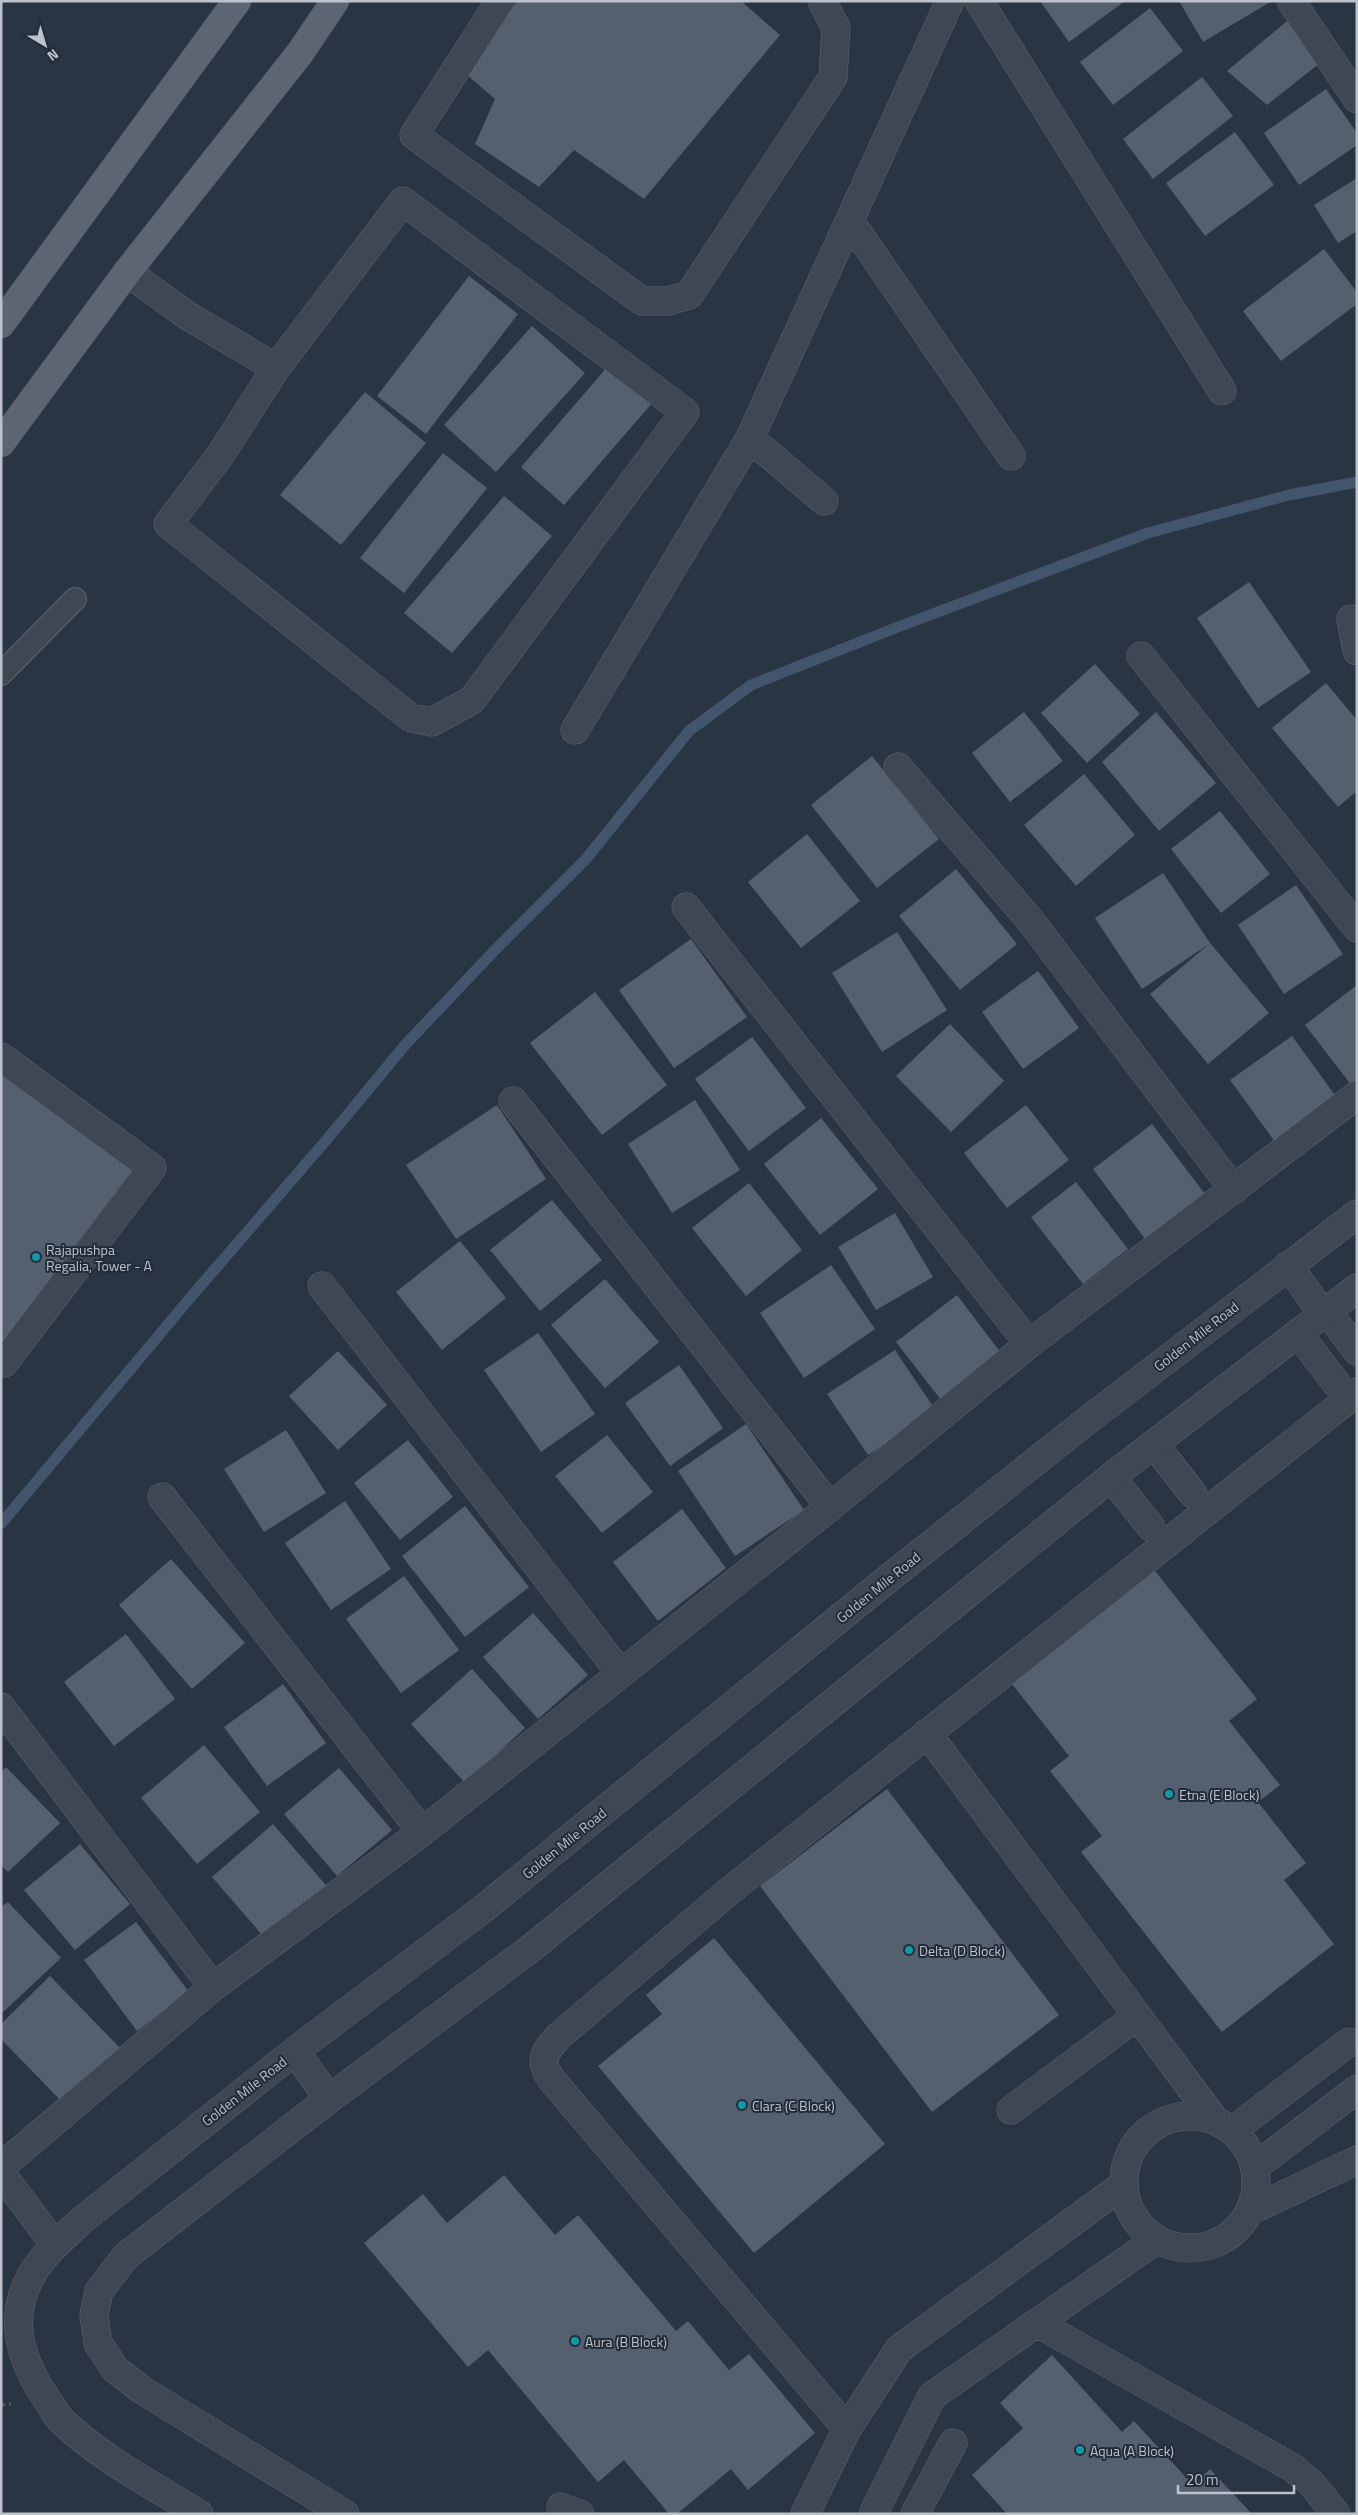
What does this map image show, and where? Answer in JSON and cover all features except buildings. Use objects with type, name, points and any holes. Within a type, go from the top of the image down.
[{"type":"main road","points":[[1,443],[127,272],[300,53],[335,1]]},
{"type":"main road","points":[[1,324],[236,2]]},
{"type":"street","points":[[500,1],[414,135],[642,302],[668,301],[689,295],[833,77],[836,28],[822,1]]},
{"type":"street","points":[[575,730],[750,438],[950,1]]},
{"type":"street","points":[[979,1],[1222,391]]},
{"type":"street","points":[[1291,1],[1357,99]]},
{"type":"street","points":[[403,201],[685,412],[472,700],[432,722],[411,718],[168,524],[221,454],[276,368],[403,201]]},
{"type":"street","points":[[850,221],[1012,456]]},
{"type":"street","points":[[127,272],[188,316],[276,368]]},
{"type":"street","points":[[750,438],[824,501]]},
{"type":"street","points":[[1351,619],[1357,652]]},
{"type":"street","points":[[1141,656],[1357,928]]},
{"type":"street","points":[[898,767],[1030,920],[1234,1190]]},
{"type":"street","points":[[686,907],[1029,1344]]},
{"type":"street","points":[[1,1057],[152,1168],[2,1363]]},
{"type":"street","points":[[1,2167],[213,1987],[422,1832],[830,1506],[1029,1344],[1357,1096]]},
{"type":"street","points":[[513,1101],[830,1506]]},
{"type":"street","name":"Golden Mile Road","points":[[199,2514],[97,2449],[60,2419],[30,2375],[18,2338],[22,2302],[32,2275],[55,2245],[81,2221],[295,2051],[483,1909],[914,1558],[1288,1265],[1357,1214]]},
{"type":"street","points":[[1288,1265],[1357,1351]]},
{"type":"street","points":[[322,1286],[620,1674]]},
{"type":"street","points":[[345,2514],[142,2390],[115,2369],[98,2343],[94,2315],[99,2292],[126,2256],[329,2099],[530,1949],[1111,1477],[1357,1288]]},
{"type":"street","points":[[847,2429],[552,2080],[545,2070],[544,2060],[547,2049],[566,2030],[727,1893],[927,1733],[1346,1388],[1298,1333]]},
{"type":"street","points":[[1154,1444],[1193,1494]]},
{"type":"street","points":[[1111,1477],[1151,1527]]},
{"type":"street","points":[[162,1497],[422,1832]]},
{"type":"street","points":[[1,1707],[213,1987]]},
{"type":"street","points":[[927,1733],[1137,2016],[1224,2125],[1247,2147],[1255,2167],[1256,2189],[1250,2211],[1238,2229],[1213,2243],[1199,2248],[1177,2247],[1156,2240],[1140,2226],[1128,2207],[1123,2185],[1129,2157],[1136,2144],[1151,2128],[1178,2117],[1192,2115],[1224,2125]]},
{"type":"street","points":[[1011,2110],[1137,2016]]},
{"type":"street","points":[[1224,2125],[1349,2042]]},
{"type":"street","points":[[295,2051],[329,2099]]},
{"type":"street","points":[[1255,2167],[1357,2089]]},
{"type":"street","points":[[1250,2211],[1357,2160]]},
{"type":"street","points":[[1,2173],[55,2245]]},
{"type":"street","points":[[805,2514],[847,2429],[898,2349],[1123,2185]]},
{"type":"street","points":[[873,2514],[932,2396],[1156,2240]]},
{"type":"street","points":[[1037,2323],[1293,2468],[1312,2484],[1336,2514]]},
{"type":"street","points":[[915,2514],[953,2444]]},
{"type":"lane","points":[[1,674],[75,599]]},
{"type":"waterway","points":[[1,1524],[405,1045],[495,950],[586,859],[689,731],[751,685],[898,627],[1148,533],[1289,495],[1357,482]]},
{"type":"place","name":"Rajapushpa Regalia, Tower - A","points":[[36,1257]]},
{"type":"place","name":"Etna (E Block)","points":[[1169,1794]]},
{"type":"place","name":"Delta (D Block)","points":[[909,1950]]},
{"type":"place","name":"Clara (C Block)","points":[[742,2105]]},
{"type":"place","name":"Aura (B Block)","points":[[575,2341]]},
{"type":"place","name":"Aqua (A Block)","points":[[1080,2450]]}]
